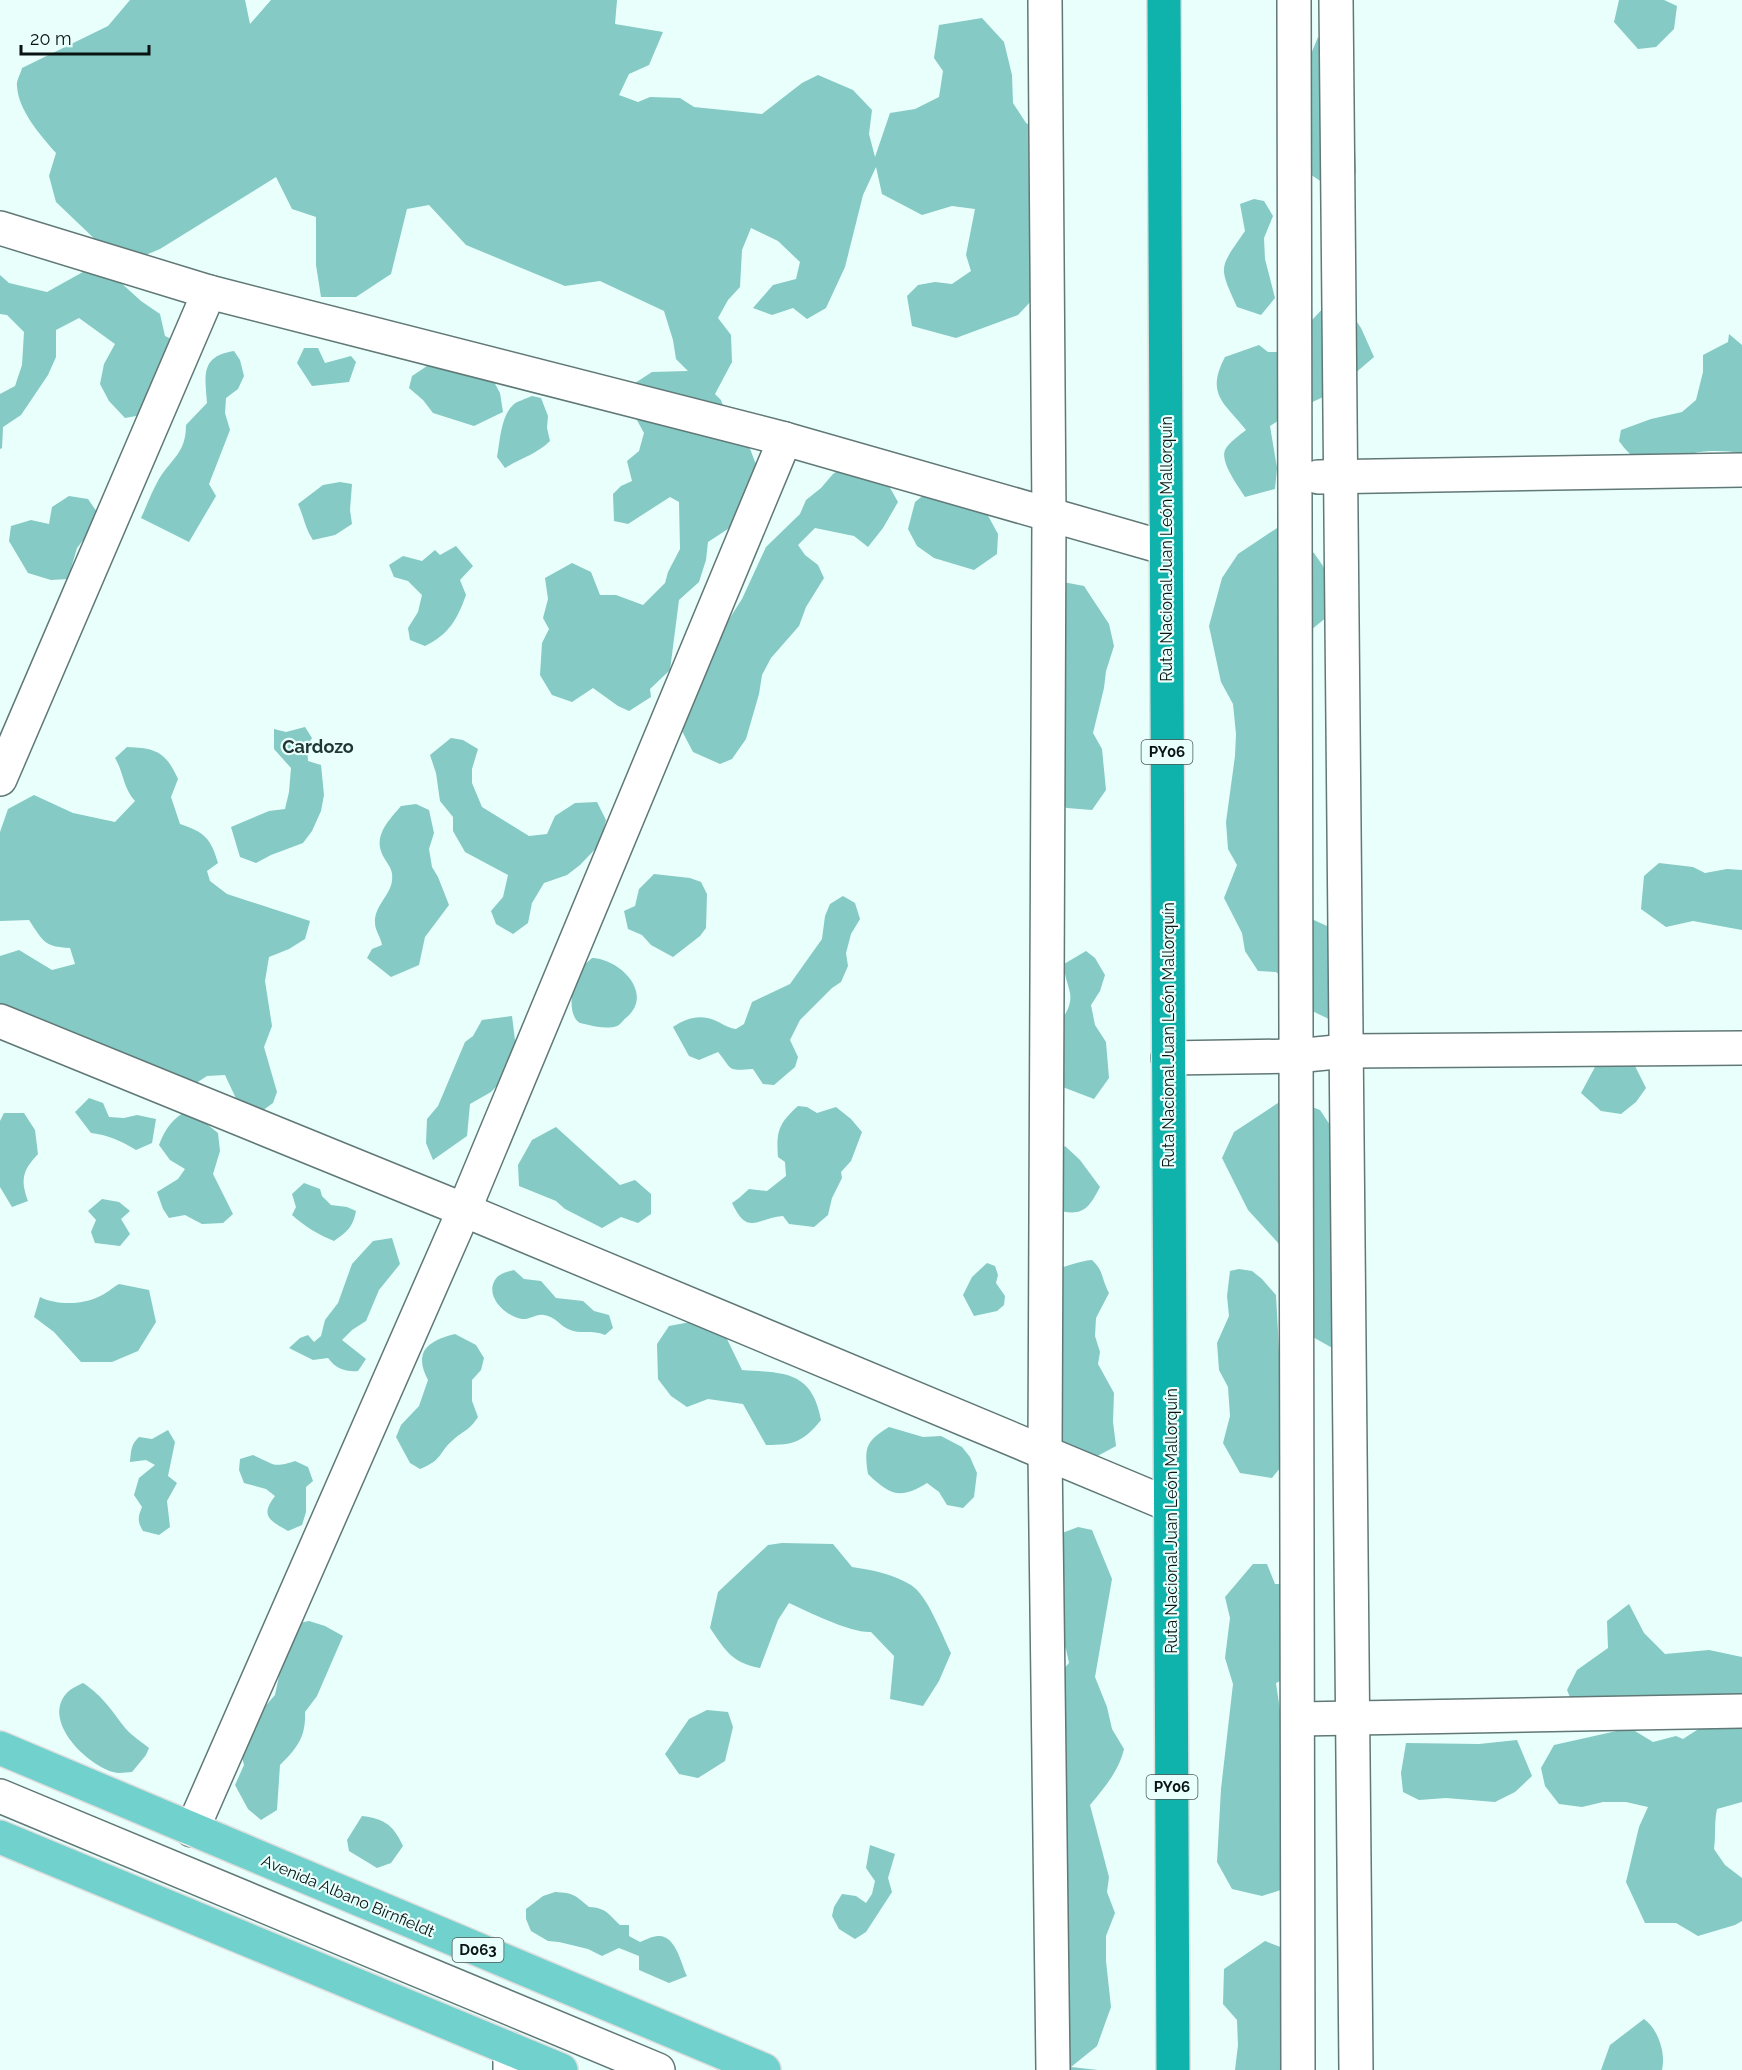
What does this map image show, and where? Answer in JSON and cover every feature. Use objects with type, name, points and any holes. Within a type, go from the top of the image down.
[{"type":"highway","name":"Ruta Nacional Juan León Mallorquín","points":[[1164,0],[1173,2070]]},
{"type":"main road","name":"Avenida Albano Birnfieldt","points":[[0,1748],[764,2070]]},
{"type":"main road","points":[[0,1837],[510,2059],[561,2070]]},
{"type":"street","points":[[1045,0],[1049,516],[1045,1453],[1053,2070]]},
{"type":"street","points":[[1294,0],[1298,2070]]},
{"type":"street","points":[[1336,0],[1356,2070]]},
{"type":"street","points":[[0,228],[209,292],[785,440],[1166,548]]},
{"type":"street","points":[[0,779],[209,292]]},
{"type":"street","points":[[192,1830],[464,1210],[785,440]]},
{"type":"street","points":[[1295,477],[1742,470]]},
{"type":"street","points":[[0,1021],[464,1210],[1170,1505]]},
{"type":"street","points":[[1168,1058],[1296,1056],[1346,1051],[1742,1048]]},
{"type":"street","points":[[1298,1719],[1742,1711]]},
{"type":"street","points":[[0,1796],[658,2070]]},
{"type":"shaded area","points":[[130,0],[245,0],[250,24],[271,0],[617,0],[615,24],[663,32],[649,65],[629,74],[619,95],[638,102],[650,97],[680,98],[694,107],[762,114],[802,83],[818,75],[853,90],[872,110],[869,134],[875,157],[890,113],[915,109],[939,97],[943,71],[934,58],[939,25],[982,18],[1004,42],[1012,75],[1013,103],[1026,123],[1046,135],[1047,284],[1018,315],[956,338],[912,326],[907,296],[918,285],[935,282],[952,284],[971,271],[966,255],[975,209],[952,206],[922,215],[882,194],[876,167],[863,195],[845,267],[826,308],[807,319],[793,308],[772,315],[753,308],[773,285],[796,279],[800,262],[778,241],[751,228],[742,250],[740,287],[728,300],[718,318],[731,335],[732,362],[715,394],[721,400],[725,412],[742,428],[757,467],[763,506],[708,542],[706,560],[699,582],[679,600],[670,670],[650,689],[651,697],[629,711],[593,688],[572,702],[552,695],[540,675],[542,643],[549,629],[543,618],[548,599],[545,578],[572,563],[591,572],[600,595],[616,595],[643,605],[665,583],[680,549],[679,502],[670,497],[628,524],[614,521],[613,494],[621,486],[632,481],[627,461],[639,451],[644,433],[632,411],[632,385],[652,372],[688,371],[676,359],[664,311],[600,281],[565,286],[466,245],[429,205],[407,209],[391,274],[356,297],[321,297],[316,265],[316,217],[292,209],[276,177],[160,249],[122,265],[56,202],[49,176],[56,153],[37,131],[26,113],[18,95],[17,84],[22,68],[108,26]]},
{"type":"shaded area","points":[[1619,0],[1664,0],[1677,6],[1674,29],[1656,47],[1638,49],[1614,22]]},
{"type":"shaded area","points":[[1318,37],[1353,107],[1356,173],[1337,185],[1322,182],[1302,169],[1304,141],[1312,108],[1307,64]]},
{"type":"shaded area","points":[[1254,199],[1264,201],[1273,216],[1264,238],[1265,259],[1275,298],[1261,315],[1237,307],[1224,275],[1226,261],[1245,231],[1240,204]]},
{"type":"shaded area","points":[[99,263],[141,301],[160,314],[165,336],[176,341],[147,414],[125,418],[109,401],[100,384],[104,364],[115,344],[79,318],[56,330],[56,357],[48,375],[21,415],[3,427],[2,448],[0,449],[0,394],[15,386],[22,365],[24,332],[7,315],[0,314],[0,275],[9,283],[47,292]]},
{"type":"shaded area","points":[[1327,304],[1348,309],[1361,328],[1374,357],[1332,393],[1295,410],[1270,426],[1277,468],[1275,489],[1245,497],[1230,474],[1224,455],[1229,444],[1246,430],[1220,398],[1217,390],[1219,370],[1225,357],[1259,345],[1268,352],[1282,352]]},
{"type":"shaded area","points":[[1729,334],[1742,345],[1742,453],[1700,452],[1653,464],[1645,463],[1628,452],[1619,441],[1621,430],[1651,419],[1682,412],[1696,400],[1703,372],[1703,355],[1728,342]]},
{"type":"shaded area","points":[[304,348],[318,348],[325,363],[351,356],[356,362],[349,382],[312,386],[297,363]]},
{"type":"shaded area","points":[[234,351],[240,360],[244,376],[238,389],[226,398],[225,413],[230,430],[209,484],[216,496],[189,542],[141,518],[159,479],[181,449],[186,425],[207,403],[206,376],[210,363],[215,357]]},
{"type":"shaded area","points":[[435,353],[487,369],[500,393],[503,412],[474,426],[433,413],[409,388],[412,376],[427,366]]},
{"type":"shaded area","points":[[532,396],[541,398],[548,416],[547,428],[550,441],[534,453],[505,468],[497,457],[506,416],[515,404]]},
{"type":"shaded area","points":[[844,466],[885,479],[898,502],[883,528],[868,547],[854,536],[815,528],[798,545],[805,555],[818,565],[824,578],[806,607],[799,626],[771,658],[762,675],[746,739],[732,759],[720,764],[693,752],[682,731],[683,709],[715,641],[742,599],[766,547],[800,514],[806,500]]},
{"type":"shaded area","points":[[340,482],[352,484],[350,510],[352,524],[335,535],[313,540],[298,504],[323,485]]},
{"type":"shaded area","points":[[925,494],[980,501],[998,534],[997,554],[974,570],[934,558],[917,546],[908,529],[915,502]]},
{"type":"shaded area","points":[[69,496],[88,499],[97,512],[91,530],[77,548],[68,579],[51,580],[28,573],[9,541],[11,526],[31,520],[49,524],[52,507]]},
{"type":"shaded area","points":[[1277,528],[1284,530],[1295,544],[1314,553],[1328,578],[1328,616],[1311,630],[1296,912],[1327,926],[1354,954],[1331,1020],[1310,1010],[1296,988],[1276,972],[1258,971],[1245,951],[1242,933],[1224,898],[1237,865],[1228,849],[1226,822],[1236,734],[1233,704],[1221,682],[1209,626],[1222,578],[1238,554]]},
{"type":"shaded area","points":[[456,546],[473,566],[460,580],[466,595],[451,625],[425,646],[410,640],[408,628],[418,612],[422,595],[408,581],[394,577],[389,565],[403,556],[422,561],[435,550],[440,555]]},
{"type":"shaded area","points":[[1063,582],[1084,586],[1109,624],[1114,646],[1106,671],[1093,733],[1102,749],[1106,790],[1092,810],[1067,808],[1053,803]]},
{"type":"shaded area","points":[[305,727],[312,738],[307,746],[308,761],[321,765],[324,795],[321,811],[312,831],[303,843],[256,863],[240,857],[231,827],[269,811],[285,809],[291,768],[274,749],[274,729],[286,732]]},
{"type":"shaded area","points":[[451,738],[463,740],[478,749],[472,769],[472,783],[482,807],[529,836],[547,834],[555,816],[575,803],[597,802],[606,820],[600,844],[567,875],[544,883],[532,903],[528,923],[513,934],[496,924],[491,911],[503,897],[508,875],[465,852],[453,831],[453,817],[440,801],[436,773],[430,755]]},
{"type":"shaded area","points":[[127,747],[153,750],[164,757],[174,770],[178,779],[171,797],[180,824],[205,837],[218,863],[207,871],[210,881],[227,894],[310,921],[305,939],[269,957],[265,981],[272,1026],[264,1047],[277,1092],[273,1103],[262,1111],[240,1107],[225,1075],[207,1076],[187,1089],[0,1011],[0,956],[19,950],[52,970],[75,964],[70,948],[45,942],[29,920],[0,921],[0,832],[8,809],[34,795],[73,813],[115,822],[135,801],[128,791],[115,758]]},
{"type":"shaded area","points":[[416,804],[429,810],[434,833],[429,849],[432,867],[449,905],[425,937],[419,965],[391,977],[367,958],[372,949],[382,945],[375,926],[375,917],[392,881],[390,869],[381,851],[380,838],[385,826],[401,806]]},
{"type":"shaded area","points":[[1659,863],[1693,867],[1705,873],[1727,869],[1742,870],[1742,930],[1693,921],[1666,927],[1641,909],[1644,876]]},
{"type":"shaded area","points":[[654,874],[690,878],[701,882],[707,894],[706,928],[700,936],[673,957],[651,945],[642,935],[628,929],[624,911],[635,906],[639,889]]},
{"type":"shaded area","points":[[843,896],[855,903],[860,919],[851,934],[846,953],[848,966],[841,982],[800,1020],[790,1040],[798,1057],[795,1067],[774,1085],[763,1084],[753,1069],[731,1068],[718,1052],[699,1060],[689,1056],[673,1027],[698,1017],[708,1018],[736,1029],[744,1024],[752,1002],[790,984],[822,939],[825,916],[830,904]]},
{"type":"shaded area","points":[[1086,951],[1095,958],[1105,975],[1100,991],[1091,1005],[1095,1025],[1106,1042],[1109,1078],[1094,1099],[1060,1086],[1047,1035],[1063,1017],[1069,1006],[1070,993],[1064,964]]},
{"type":"shaded area","points":[[592,958],[613,964],[630,979],[635,988],[637,998],[634,1008],[617,1026],[603,1027],[581,1023],[573,1013],[572,998],[576,976]]},
{"type":"shaded area","points":[[512,1016],[518,1064],[491,1092],[470,1104],[467,1136],[433,1160],[426,1143],[427,1119],[438,1106],[465,1042],[473,1036],[482,1020]]},
{"type":"shaded area","points":[[1635,1066],[1646,1088],[1636,1102],[1621,1114],[1601,1111],[1581,1093],[1595,1067]]},
{"type":"shaded area","points":[[89,1098],[103,1103],[109,1117],[124,1118],[137,1115],[156,1119],[152,1143],[136,1150],[115,1139],[91,1133],[75,1112]]},
{"type":"shaded area","points":[[1281,1101],[1296,1101],[1320,1110],[1334,1131],[1336,1350],[1302,1331],[1290,1256],[1248,1210],[1222,1158],[1234,1132]]},
{"type":"shaded area","points":[[798,1106],[807,1107],[817,1113],[836,1107],[862,1132],[851,1161],[841,1172],[842,1178],[832,1198],[828,1215],[814,1227],[789,1224],[783,1216],[748,1223],[743,1220],[732,1203],[749,1189],[767,1191],[786,1176],[785,1162],[778,1157],[778,1134],[787,1117]]},
{"type":"shaded area","points":[[189,1110],[218,1133],[220,1151],[213,1174],[233,1214],[223,1223],[202,1224],[185,1215],[169,1218],[157,1192],[178,1179],[185,1169],[170,1160],[159,1145],[170,1124]]},
{"type":"shaded area","points":[[4,1113],[24,1113],[35,1130],[38,1154],[24,1175],[24,1187],[28,1201],[12,1207],[0,1187],[0,1121]]},
{"type":"shaded area","points":[[556,1127],[620,1185],[635,1180],[651,1194],[651,1214],[638,1223],[621,1217],[602,1228],[565,1209],[556,1201],[519,1186],[518,1165],[532,1140]]},
{"type":"shaded area","points":[[1065,1146],[1080,1160],[1100,1187],[1091,1203],[1081,1211],[1051,1209],[1054,1162]]},
{"type":"shaded area","points":[[304,1183],[320,1189],[322,1196],[331,1205],[356,1211],[349,1229],[334,1241],[312,1230],[292,1215],[296,1207],[292,1194]]},
{"type":"shaded area","points":[[102,1199],[119,1202],[130,1211],[121,1219],[130,1234],[120,1246],[95,1243],[91,1232],[96,1220],[88,1211]]},
{"type":"shaded area","points":[[392,1238],[400,1264],[379,1290],[366,1321],[342,1340],[366,1359],[358,1371],[342,1369],[328,1358],[313,1360],[289,1348],[300,1338],[308,1335],[314,1342],[321,1336],[325,1320],[338,1303],[352,1264],[373,1241]]},
{"type":"shaded area","points":[[1092,1260],[1101,1271],[1109,1293],[1096,1318],[1095,1336],[1100,1352],[1098,1364],[1114,1393],[1113,1422],[1116,1446],[1092,1459],[1058,1450],[1056,1269]]},
{"type":"shaded area","points":[[987,1263],[995,1266],[998,1275],[996,1283],[1005,1296],[1004,1305],[997,1311],[974,1316],[963,1295],[972,1277]]},
{"type":"shaded area","points":[[1239,1269],[1252,1271],[1276,1295],[1281,1388],[1292,1453],[1272,1478],[1240,1473],[1223,1443],[1230,1416],[1228,1387],[1219,1370],[1217,1343],[1229,1316],[1227,1296],[1230,1271]]},
{"type":"shaded area","points":[[514,1270],[524,1279],[541,1281],[556,1298],[583,1301],[594,1311],[609,1315],[613,1328],[605,1335],[595,1332],[577,1332],[548,1316],[539,1315],[522,1319],[510,1315],[495,1300],[492,1288],[497,1277]]},
{"type":"shaded area","points":[[119,1284],[149,1290],[156,1322],[138,1351],[112,1362],[81,1362],[54,1332],[34,1317],[40,1297],[61,1303],[84,1302],[101,1296]]},
{"type":"shaded area","points":[[696,1321],[726,1337],[742,1370],[784,1374],[803,1383],[817,1404],[821,1420],[809,1433],[797,1441],[766,1445],[743,1404],[708,1399],[687,1407],[671,1396],[658,1379],[657,1344],[669,1326]]},
{"type":"shaded area","points":[[455,1334],[476,1345],[484,1358],[481,1370],[472,1380],[472,1401],[478,1417],[469,1428],[448,1445],[437,1459],[420,1469],[410,1463],[396,1437],[401,1425],[419,1406],[428,1380],[422,1362],[426,1349],[437,1340]]},
{"type":"shaded area","points":[[889,1427],[923,1437],[941,1436],[962,1447],[970,1457],[977,1473],[974,1497],[963,1508],[947,1505],[939,1492],[927,1483],[902,1493],[889,1491],[883,1487],[868,1474],[866,1457],[871,1441]]},
{"type":"shaded area","points":[[168,1430],[175,1442],[168,1476],[177,1483],[167,1501],[170,1527],[159,1535],[143,1531],[139,1519],[142,1507],[134,1495],[139,1478],[155,1465],[146,1460],[130,1462],[133,1445],[139,1437],[152,1439]]},
{"type":"shaded area","points":[[253,1455],[277,1465],[295,1461],[308,1467],[313,1481],[306,1487],[306,1512],[302,1525],[288,1531],[276,1524],[268,1513],[270,1503],[275,1496],[266,1489],[244,1483],[239,1470],[240,1459]]},
{"type":"shaded area","points":[[1078,1527],[1092,1530],[1112,1579],[1095,1677],[1107,1707],[1112,1729],[1124,1749],[1115,1772],[1090,1805],[1109,1877],[1107,1892],[1115,1913],[1106,1936],[1111,2007],[1097,2046],[1071,2067],[1098,2070],[1054,2070],[1053,1681],[1069,1663],[1066,1649],[1052,1620],[1057,1535]]},
{"type":"shaded area","points":[[833,1544],[852,1567],[890,1575],[917,1590],[929,1607],[951,1653],[939,1681],[923,1706],[890,1699],[894,1656],[871,1632],[841,1626],[789,1603],[778,1620],[760,1668],[742,1663],[725,1649],[710,1628],[718,1592],[768,1545]]},
{"type":"shaded area","points":[[1253,1564],[1267,1564],[1275,1584],[1314,1584],[1315,1658],[1297,1673],[1276,1683],[1305,1882],[1262,1896],[1232,1889],[1217,1862],[1221,1789],[1233,1684],[1225,1658],[1230,1618],[1225,1597]]},
{"type":"shaded area","points":[[1629,1604],[1644,1633],[1665,1654],[1709,1650],[1742,1657],[1742,1718],[1715,1727],[1742,1728],[1742,1802],[1717,1809],[1714,1849],[1725,1865],[1742,1878],[1742,1921],[1698,1936],[1676,1923],[1645,1923],[1626,1882],[1639,1827],[1648,1807],[1626,1802],[1603,1802],[1582,1807],[1559,1804],[1545,1786],[1541,1768],[1554,1745],[1630,1728],[1653,1742],[1676,1736],[1683,1739],[1700,1728],[1647,1727],[1575,1709],[1567,1690],[1577,1670],[1608,1648],[1607,1621]]},
{"type":"shaded area","points":[[309,1621],[325,1626],[343,1636],[317,1696],[305,1712],[304,1728],[299,1742],[280,1765],[277,1810],[261,1820],[248,1809],[235,1785],[244,1765],[239,1746],[262,1710],[275,1695],[279,1676],[280,1649],[289,1625]]},
{"type":"shaded area","points":[[83,1683],[102,1699],[128,1732],[149,1748],[132,1772],[115,1773],[90,1760],[69,1738],[62,1726],[59,1713],[62,1701],[70,1690]]},
{"type":"shaded area","points":[[707,1710],[728,1712],[733,1727],[725,1761],[698,1778],[679,1774],[665,1754],[689,1719]]},
{"type":"shaded area","points":[[1517,1740],[1532,1776],[1515,1792],[1495,1802],[1446,1798],[1419,1800],[1403,1792],[1401,1773],[1406,1743],[1479,1744]]},
{"type":"shaded area","points":[[362,1816],[387,1824],[399,1839],[403,1846],[391,1863],[377,1868],[349,1851],[347,1840]]},
{"type":"shaded area","points":[[870,1845],[895,1854],[888,1878],[892,1892],[866,1932],[855,1939],[839,1929],[832,1916],[834,1907],[842,1894],[856,1896],[866,1903],[872,1894],[875,1881],[866,1868]]},
{"type":"shaded area","points":[[555,1892],[574,1895],[589,1907],[607,1912],[620,1925],[629,1925],[629,1936],[640,1942],[658,1936],[669,1940],[677,1951],[687,1976],[669,1983],[639,1970],[639,1956],[619,1948],[602,1956],[588,1949],[548,1941],[531,1931],[526,1919],[526,1909],[543,1896]]},
{"type":"shaded area","points":[[1265,1941],[1283,1948],[1298,2002],[1315,2049],[1308,2070],[1235,2070],[1238,2045],[1237,2020],[1223,2004],[1224,1969]]},
{"type":"shaded area","points":[[1644,2019],[1649,2023],[1660,2042],[1663,2056],[1662,2070],[1601,2070],[1610,2045]]},
{"type":"district","name":"Cardozo","points":[[318,746]]}]
